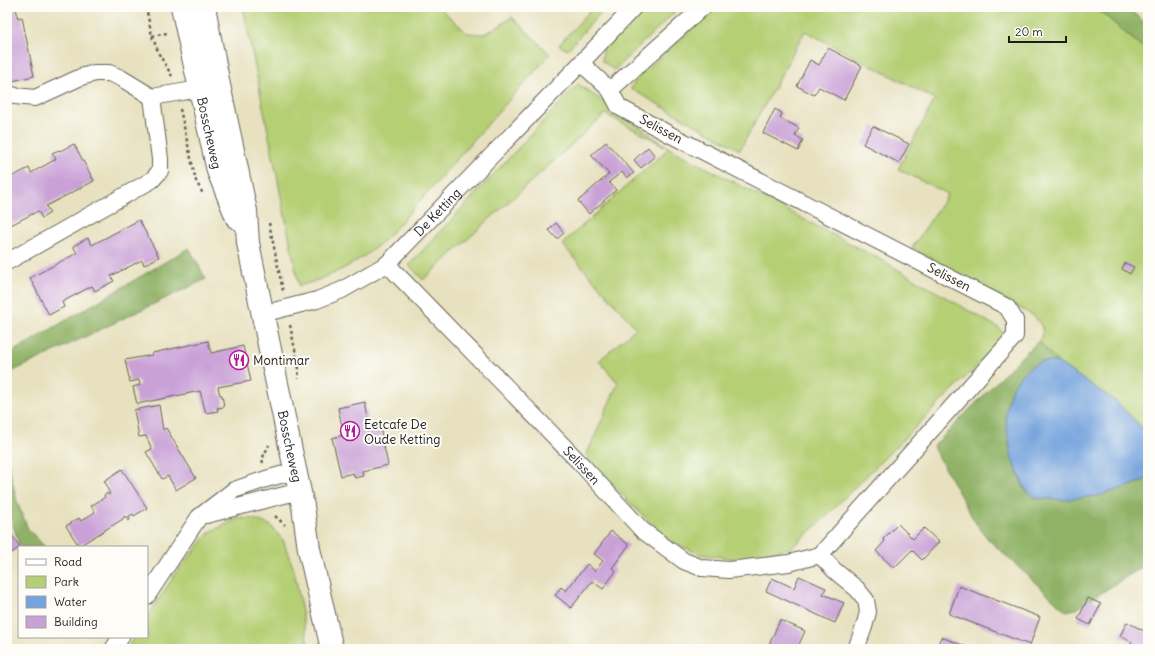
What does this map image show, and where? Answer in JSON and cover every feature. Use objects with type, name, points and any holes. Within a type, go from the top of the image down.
[{"type":"main road","name":"Bosscheweg","points":[[182,7],[209,87]]},
{"type":"main road","name":"Bosscheweg","points":[[204,7],[209,87],[218,171],[248,243],[298,481],[309,549],[332,649]]},
{"type":"street","name":"De Ketting","points":[[262,314],[317,300],[342,290],[387,264],[581,64],[634,7]]},
{"type":"street","points":[[581,64],[610,90],[703,7]]},
{"type":"street","points":[[7,92],[15,96],[35,98],[81,77],[95,73],[109,73],[121,78],[152,97],[160,159],[160,171],[152,180],[7,262]]},
{"type":"street","name":"Bosscheweg","points":[[152,97],[209,87]]},
{"type":"street","name":"Selissen","points":[[387,264],[642,530],[684,561],[702,568],[729,570],[789,563],[820,555],[1015,336],[1015,320],[1007,307],[619,107],[610,90]]},
{"type":"street","points":[[148,594],[198,517],[234,490],[266,479],[298,481]]},
{"type":"street","points":[[820,555],[866,600],[868,612],[856,649]]},
{"type":"street","points":[[113,649],[120,638]]},
{"type":"path","points":[[146,7],[152,36]]},
{"type":"green space","points":[[243,7],[439,7],[467,33],[484,34],[512,17],[550,54],[382,242],[362,258],[344,268],[318,280],[299,286]]},
{"type":"green space","points":[[593,7],[606,7],[567,50],[559,45]]},
{"type":"green space","points":[[631,7],[680,7],[614,70],[602,61],[604,35]]},
{"type":"green space","points":[[716,7],[1095,7],[1148,52],[1148,240],[1144,245],[1148,249],[1148,434],[1117,402],[1057,362],[1039,341],[1042,334],[1042,327],[1034,316],[912,248],[948,194],[898,169],[935,99],[805,31],[740,150],[631,89],[635,80]]},
{"type":"green space","points":[[1095,7],[1126,7],[1148,25],[1148,52]]},
{"type":"green space","points":[[578,84],[669,148],[605,114],[423,280],[409,265]]},
{"type":"green space","points":[[669,148],[883,261],[999,328],[1003,334],[1002,341],[815,527],[792,547],[744,560],[699,554],[669,540],[630,503],[586,456],[618,383],[599,361],[636,328],[562,244]]},
{"type":"green space","points":[[189,248],[206,279],[7,374],[7,355]]},
{"type":"green space","points":[[1039,341],[1057,362],[1045,362],[1033,365],[1021,375],[1012,460],[1025,490],[1035,498],[1098,496],[1133,485],[1148,478],[1148,563],[1076,609],[1066,611],[988,539],[975,522],[933,447],[1024,354]]},
{"type":"green space","points":[[7,458],[17,502],[28,529],[44,546],[20,546],[7,506]]},
{"type":"green space","points":[[239,518],[254,519],[270,525],[283,540],[294,570],[309,649],[127,649],[133,638],[148,638],[148,615],[178,570],[210,532]]},
{"type":"water","points":[[1040,362],[1057,362],[1117,402],[1148,434],[1148,478],[1133,485],[1098,496],[1061,500],[1035,498],[1026,490],[1012,460],[1006,425],[1006,411],[1011,390],[1021,375],[1028,368]]},
{"type":"building","points":[[16,7],[18,18],[22,17],[34,76],[12,81],[7,59],[7,8]]},
{"type":"building","points":[[828,48],[862,66],[844,100],[819,87],[814,95],[797,86],[810,60],[819,65]]},
{"type":"building","points":[[775,109],[782,113],[780,118],[799,128],[795,136],[803,140],[798,151],[763,133]]},
{"type":"building","points":[[873,126],[909,144],[899,163],[863,144]]},
{"type":"building","points":[[606,142],[634,173],[627,178],[622,172],[609,182],[616,190],[589,214],[578,201],[609,174],[591,155]]},
{"type":"building","points":[[74,144],[94,181],[46,206],[50,213],[42,218],[38,211],[7,227],[7,185],[12,182],[9,178],[29,168],[31,173],[56,159],[52,153]]},
{"type":"building","points":[[648,147],[655,156],[641,168],[634,160]]},
{"type":"building","points":[[139,220],[159,257],[144,265],[142,260],[111,276],[114,281],[95,291],[92,286],[62,302],[64,307],[49,315],[30,278],[77,253],[73,246],[88,238],[92,245]]},
{"type":"building","points":[[556,223],[564,233],[557,239],[549,230]]},
{"type":"building","points":[[1125,263],[1134,267],[1130,274],[1122,269]]},
{"type":"building","points":[[208,341],[211,353],[243,346],[251,381],[218,387],[220,395],[222,395],[224,407],[217,408],[218,411],[206,413],[200,391],[137,404],[133,387],[140,385],[139,380],[130,382],[125,360]]},
{"type":"building","points":[[365,402],[370,429],[380,427],[388,465],[363,471],[364,476],[355,478],[353,473],[341,476],[332,438],[344,435],[338,408]]},
{"type":"building","points":[[159,405],[163,430],[166,428],[196,478],[176,490],[168,476],[162,479],[146,452],[152,449],[146,436],[139,437],[134,410]]},
{"type":"building","points":[[122,469],[147,508],[134,516],[133,514],[128,517],[130,520],[128,521],[125,516],[123,519],[79,546],[66,526],[79,518],[81,521],[95,512],[91,506],[105,497],[104,495],[107,493],[108,495],[110,494],[104,481]]},
{"type":"building","points":[[7,518],[11,524],[7,527]]},
{"type":"building","points":[[898,524],[913,539],[924,528],[939,542],[922,560],[912,550],[894,568],[876,551],[885,541],[883,539]]},
{"type":"building","points":[[7,527],[19,546],[7,556]]},
{"type":"building","points":[[611,531],[629,545],[612,568],[616,571],[603,589],[592,581],[571,608],[555,595],[561,587],[566,591],[587,564],[595,571],[603,561],[594,554]]},
{"type":"building","points":[[799,576],[826,588],[823,594],[844,603],[835,623],[766,591],[772,578],[794,588]]},
{"type":"building","points":[[959,586],[1040,617],[1030,645],[949,614]]},
{"type":"building","points":[[1088,598],[1101,604],[1090,625],[1078,619]]},
{"type":"building","points":[[780,620],[805,631],[797,649],[767,649]]},
{"type":"building","points":[[1127,622],[1148,633],[1148,649],[1128,649],[1132,642],[1120,636]]},
{"type":"building","points":[[941,637],[965,646],[964,649],[936,649]]},
{"type":"place","name":"Montimar","points":[[239,360]]},
{"type":"place","name":"Eetcafe De Oude Ketting","points":[[350,431]]}]
